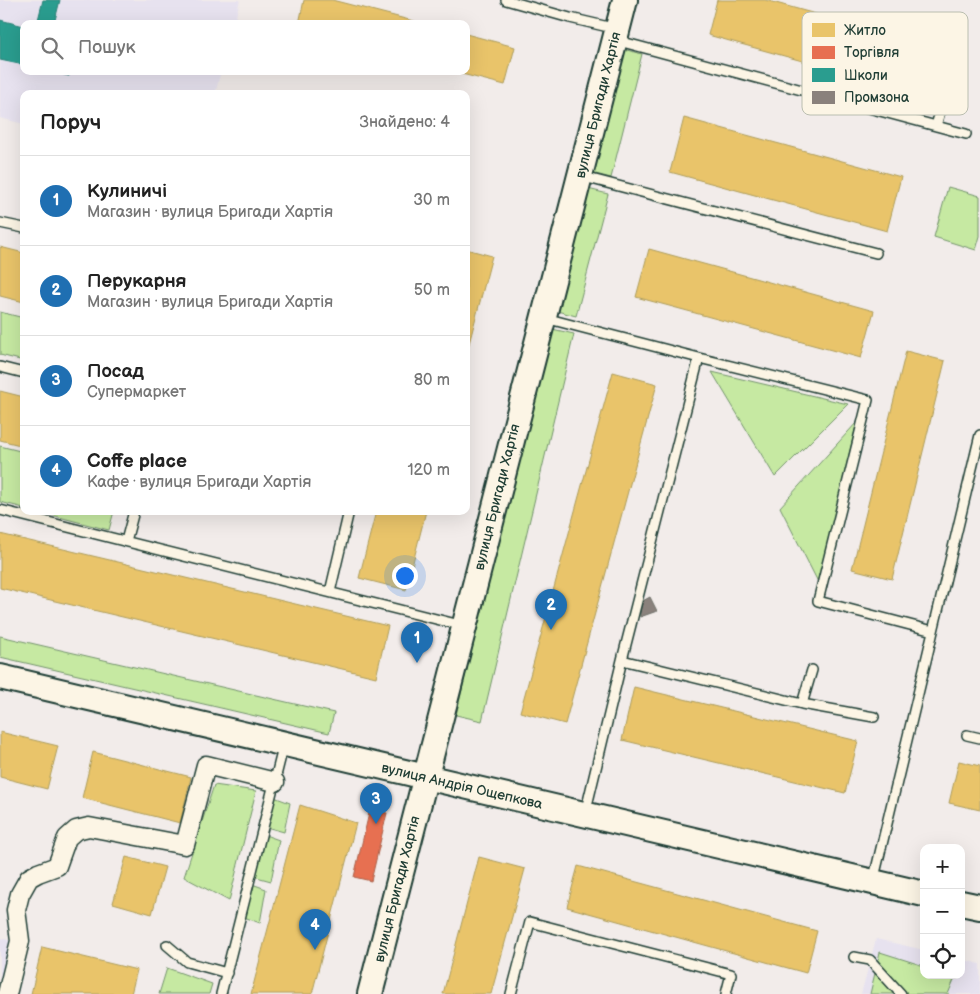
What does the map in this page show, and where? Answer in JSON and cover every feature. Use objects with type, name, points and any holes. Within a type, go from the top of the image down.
[{"type":"street","name":"вулиця Бригади Хартія","points":[[370,994],[625,0]]},
{"type":"street","name":"вулиця Андрія Ощепкова","points":[[0,677],[920,893]]},
{"type":"street","points":[[7,994],[20,940],[16,910],[20,894],[29,878],[57,866],[67,838],[76,830],[89,827],[185,845],[206,765],[275,782]]},
{"type":"street","points":[[965,904],[980,907]]},
{"type":"lane","points":[[506,0],[570,18],[616,35],[802,88]]},
{"type":"lane","points":[[897,115],[966,134]]},
{"type":"lane","points":[[936,126],[939,115]]},
{"type":"lane","points":[[580,176],[876,253]]},
{"type":"lane","points":[[0,222],[20,227]]},
{"type":"lane","points":[[544,317],[868,400],[818,601],[933,631]]},
{"type":"lane","points":[[585,815],[622,660],[699,358]]},
{"type":"lane","points":[[0,367],[20,372]]},
{"type":"lane","points":[[873,883],[980,435]]},
{"type":"lane","points":[[0,510],[20,515]]},
{"type":"lane","points":[[20,515],[464,626]]},
{"type":"lane","points":[[126,541],[133,515]]},
{"type":"lane","points":[[330,592],[348,515]]},
{"type":"lane","points":[[622,660],[802,704],[874,716]]},
{"type":"lane","points":[[802,704],[812,670]]},
{"type":"lane","points":[[967,735],[980,738]]},
{"type":"lane","points":[[221,994],[284,744]]},
{"type":"lane","points":[[511,994],[530,922],[731,974],[726,994]]},
{"type":"lane","points":[[166,944],[187,962],[227,973]]},
{"type":"lane","points":[[854,957],[870,960],[901,994]]},
{"type":"shaded area","points":[[0,0],[240,0],[235,20],[20,20],[20,75],[220,75],[216,90],[20,90],[20,123],[0,118]]},
{"type":"shaded area","points":[[0,938],[12,941],[0,986]]},
{"type":"shaded area","points":[[876,939],[920,949],[920,979],[965,979],[965,960],[980,964],[980,994],[861,994]]},
{"type":"green space","points":[[619,48],[642,54],[611,178],[588,172]]},
{"type":"green space","points":[[948,187],[980,196],[980,236],[976,250],[934,237]]},
{"type":"green space","points":[[584,188],[608,194],[576,316],[553,310]]},
{"type":"green space","points":[[0,312],[20,317],[20,360],[0,355]]},
{"type":"green space","points":[[548,328],[574,334],[482,721],[456,715]]},
{"type":"green space","points":[[712,372],[848,404],[775,477]]},
{"type":"green space","points":[[857,422],[818,582],[780,507]]},
{"type":"green space","points":[[0,446],[20,451],[20,507],[0,502]]},
{"type":"green space","points":[[51,515],[113,515],[109,530]]},
{"type":"green space","points":[[0,636],[334,713],[329,733],[0,657]]},
{"type":"green space","points":[[214,785],[256,791],[229,901],[184,877]]},
{"type":"green space","points":[[274,797],[290,803],[284,832],[266,827]]},
{"type":"green space","points":[[265,835],[279,840],[271,881],[253,876]]},
{"type":"green space","points":[[252,884],[266,889],[260,923],[244,917]]},
{"type":"green space","points":[[880,952],[920,965],[920,979],[954,979],[948,994],[870,994]]},
{"type":"green space","points":[[167,968],[212,984],[209,994],[159,994]]},
{"type":"building: Житло","points":[[304,0],[332,0],[410,20],[300,20]]},
{"type":"building: Житло","points":[[717,0],[765,0],[808,12],[802,12],[802,61],[708,35]]},
{"type":"building: Житло","points":[[470,35],[515,47],[505,85],[466,75],[470,75]]},
{"type":"building: Житло","points":[[684,118],[901,177],[887,231],[670,172]]},
{"type":"building: Житло","points":[[0,247],[20,252],[20,301],[0,296]]},
{"type":"building: Житло","points":[[649,249],[874,311],[861,358],[636,297]]},
{"type":"building: Житло","points":[[470,250],[492,256],[470,340]]},
{"type":"building: Житло","points":[[906,351],[945,361],[892,579],[852,569]]},
{"type":"building: Житло","points":[[613,372],[657,384],[565,724],[520,712]]},
{"type":"building: Житло","points":[[0,391],[20,396],[20,445],[0,440]]},
{"type":"building: Житло","points":[[375,515],[425,515],[406,590],[359,578]]},
{"type":"building: Житло","points":[[0,534],[388,626],[376,677],[0,588]]},
{"type":"building: Житло","points":[[634,687],[858,741],[845,793],[622,740]]},
{"type":"building: Житло","points":[[0,732],[58,746],[47,789],[0,777]]},
{"type":"building: Житло","points":[[93,752],[191,777],[180,823],[82,798]]},
{"type":"building: Житло","points":[[959,761],[980,766],[980,810],[949,803]]},
{"type":"building: Житло","points":[[300,805],[356,823],[312,994],[251,994]]},
{"type":"building: Житло","points":[[126,857],[165,867],[152,914],[113,903]]},
{"type":"building: Житло","points":[[479,857],[525,869],[491,994],[443,994]]},
{"type":"building: Житло","points":[[578,866],[817,931],[806,973],[567,907]]},
{"type":"building: Житло","points":[[42,947],[137,970],[131,994],[31,994]]},
{"type":"building: Торгівля","points":[[370,809],[387,813],[371,881],[354,877]]},
{"type":"building: Школи","points":[[43,0],[60,0],[55,20],[38,20]]},
{"type":"building: Школи","points":[[0,20],[20,25],[20,64],[0,60]]},
{"type":"building: Промзона","points":[[650,597],[657,611],[640,617],[641,602]]},
{"type":"place","name":"Перукарня","points":[[551,630]]},
{"type":"place","name":"Кулиничі","points":[[417,663]]},
{"type":"place","name":"Посад","points":[[376,824]]},
{"type":"place","name":"Coffe place","points":[[315,950]]}]
